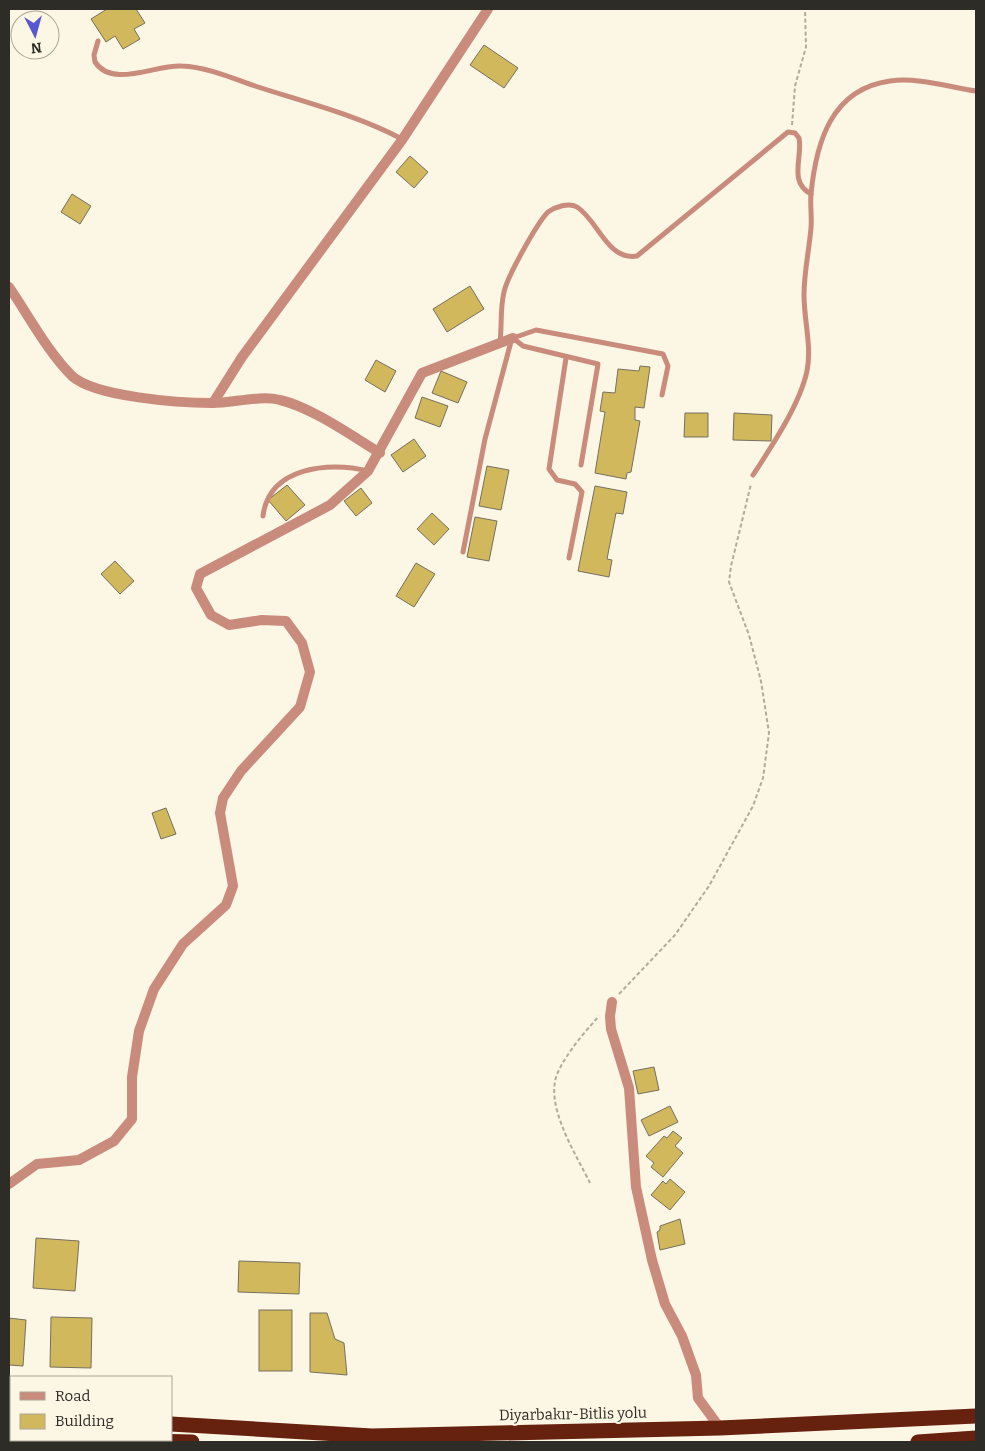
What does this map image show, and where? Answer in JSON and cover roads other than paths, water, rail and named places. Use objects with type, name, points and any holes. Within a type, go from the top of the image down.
[{"type":"highway","name":"Diyarbakır-Bitlis yolu","points":[[172,1424],[372,1436],[720,1428],[976,1416]]},
{"type":"highway","points":[[918,1442],[976,1438]]},
{"type":"highway","points":[[137,1441],[192,1442]]},
{"type":"street","points":[[213,403],[242,356],[402,140],[488,9]]},
{"type":"street","points":[[9,286],[73,377],[94,388],[175,402],[213,403],[278,399],[295,404],[380,453]]},
{"type":"street","points":[[9,1184],[37,1164],[78,1160],[114,1141],[132,1119],[132,1077],[139,1031],[154,989],[183,944],[226,905],[232,886],[220,813],[223,798],[241,772],[300,707],[310,672],[302,643],[286,621],[262,620],[229,625],[211,615],[196,588],[200,574],[330,505],[368,472],[380,453],[422,372],[512,338]]},
{"type":"street","points":[[612,1002],[611,1029],[629,1088],[636,1187],[652,1260],[664,1304],[682,1336],[696,1375],[698,1398],[720,1428]]},
{"type":"lane","points":[[98,41],[94,55],[95,62],[109,72],[122,75],[170,66],[198,68],[309,103],[402,140]]},
{"type":"lane","points":[[754,474],[778,436],[807,372],[809,349],[804,279],[811,228],[811,194],[818,146],[834,115],[858,91],[892,80],[976,91]]},
{"type":"lane","points":[[500,342],[503,294],[507,280],[549,212],[566,205],[577,207],[616,251],[628,257],[636,256],[782,136],[792,132],[798,135],[800,140],[798,181],[804,190],[811,194]]},
{"type":"lane","points":[[512,338],[536,330],[663,354],[668,366],[662,395]]},
{"type":"lane","points":[[512,338],[523,346],[566,358],[598,364],[581,465]]},
{"type":"lane","points":[[463,552],[485,439],[512,338]]},
{"type":"lane","points":[[566,358],[549,469],[558,480],[575,484],[582,492],[569,558]]},
{"type":"lane","points":[[263,516],[271,491],[284,479],[292,475],[332,467],[351,467],[368,472]]}]
